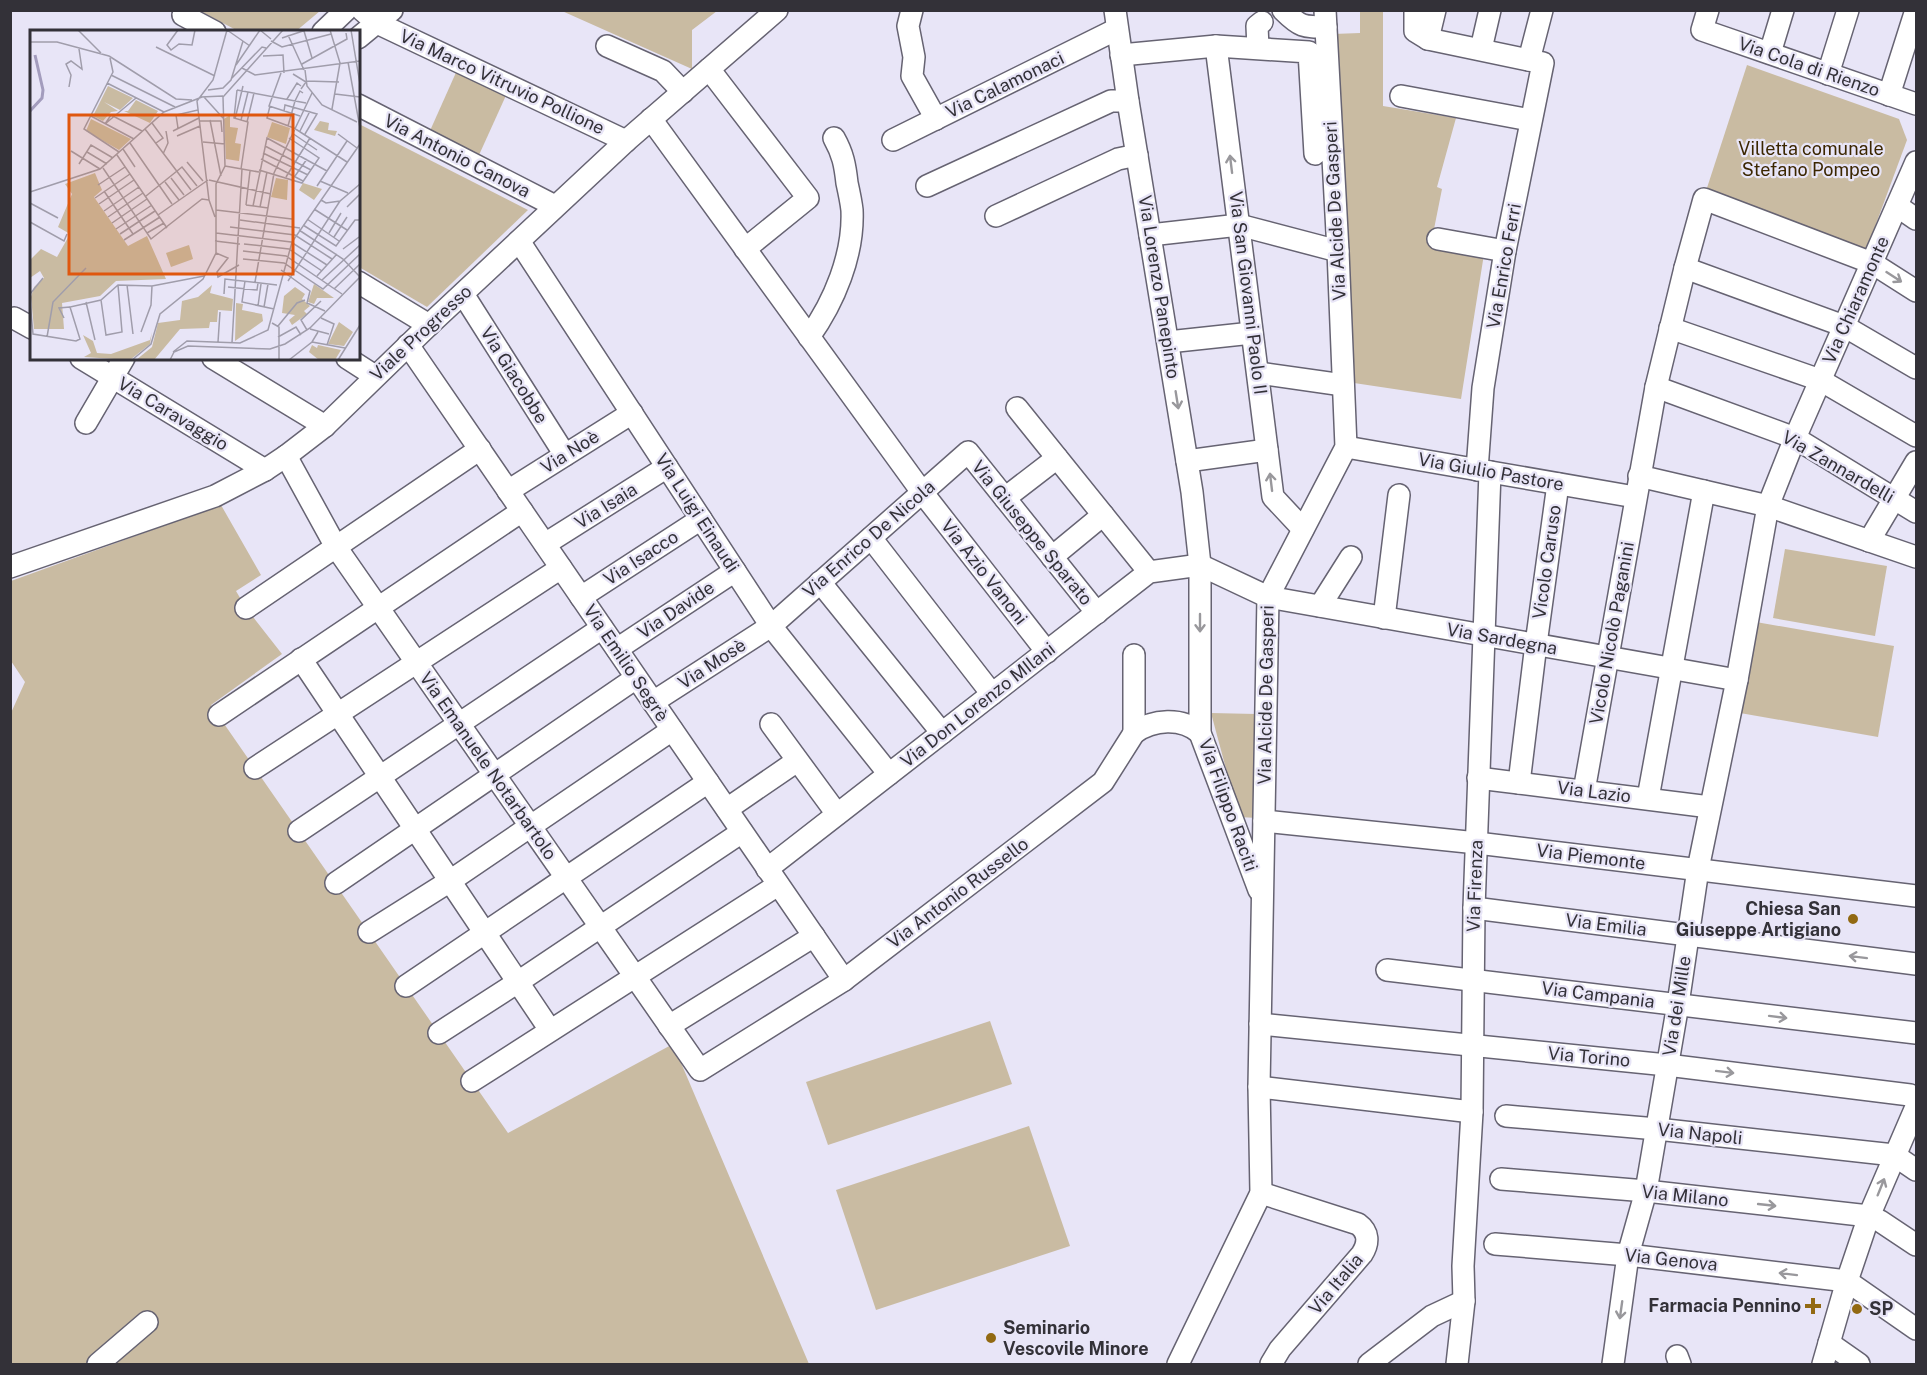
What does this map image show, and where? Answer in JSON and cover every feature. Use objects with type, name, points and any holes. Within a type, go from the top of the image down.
[{"type":"street","points":[[325,30],[346,10]]},
{"type":"street","name":"Viale Progresso","points":[[10,567],[215,496],[265,470],[286,456],[325,426],[375,376],[626,141],[777,10]]},
{"type":"street","points":[[912,10],[908,26],[914,57],[912,76],[936,119]]},
{"type":"street","points":[[1283,10],[1293,21],[1304,27],[1326,19]]},
{"type":"street","points":[[1435,10],[1420,27],[1481,49],[1536,62]]},
{"type":"street","points":[[1481,49],[1490,10]]},
{"type":"street","name":"Via Enrico Ferri","points":[[1483,471],[1483,388],[1505,251],[1530,120],[1542,10]]},
{"type":"street","points":[[1770,53],[1783,10]]},
{"type":"street","points":[[1828,74],[1848,10]]},
{"type":"street","points":[[1889,94],[1917,10]]},
{"type":"street","points":[[360,35],[377,14]]},
{"type":"street","name":"Via Marco Vitruvio Pollione","points":[[377,14],[626,141]]},
{"type":"street","points":[[180,19],[210,30]]},
{"type":"street","name":"Via Alcide De Gasperi","points":[[1178,1365],[1261,1193],[1259,1087],[1268,597],[1346,447],[1326,19]]},
{"type":"street","name":"Via Calamonaci","points":[[893,140],[936,119],[1116,20]]},
{"type":"street","name":"Via Lorenzo Panepinto","points":[[1116,20],[1187,461],[1200,564]]},
{"type":"street","name":"Via Cola di Rienzo","points":[[1705,20],[1770,53],[1917,104]]},
{"type":"street","points":[[1258,48],[1257,26],[1262,22]]},
{"type":"street","points":[[607,46],[663,70],[683,92]]},
{"type":"street","points":[[1121,55],[1216,46],[1308,52],[1315,154]]},
{"type":"street","name":"Via San Giovanni Paolo II","points":[[1216,46],[1273,497],[1303,529]]},
{"type":"street","points":[[709,69],[808,198],[745,249]]},
{"type":"street","points":[[1401,96],[1530,120]]},
{"type":"street","points":[[927,186],[1112,101],[1128,100]]},
{"type":"street","name":"Via Antonio Canova","points":[[360,106],[555,206]]},
{"type":"street","name":"Via Azio Vanoni","points":[[651,120],[922,492],[1047,652]]},
{"type":"street","points":[[809,337],[822,319],[842,274],[850,243],[852,211],[842,152],[834,138]]},
{"type":"street","points":[[996,216],[1118,159],[1137,155]]},
{"type":"street","name":"Via Chiaramonte","points":[[1768,506],[1820,380],[1917,162]]},
{"type":"street","name":"Vicolo Nicolò Paganini","points":[[1584,791],[1656,387],[1704,199],[1872,263]]},
{"type":"street","points":[[1897,206],[1917,219]]},
{"type":"street","points":[[1150,235],[1239,225],[1338,251]]},
{"type":"street","points":[[1438,239],[1505,251]]},
{"type":"street","name":"Via Luigi Einaudi","points":[[519,241],[771,626],[889,774]]},
{"type":"street","points":[[1872,263],[1917,291]]},
{"type":"street","points":[[1685,268],[1844,326],[1917,368]]},
{"type":"street","points":[[360,283],[429,325]]},
{"type":"street","name":"Via Giacobbe","points":[[463,294],[565,455]]},
{"type":"street","points":[[1670,328],[1820,380],[1917,436]]},
{"type":"street","points":[[1168,342],[1252,333]]},
{"type":"street","name":"Via Emilio Segrè","points":[[408,345],[844,980]]},
{"type":"street","name":"Via Caravaggio","points":[[84,360],[265,470]]},
{"type":"street","points":[[86,423],[123,360]]},
{"type":"street","points":[[216,360],[325,426]]},
{"type":"street","points":[[350,360],[375,376]]},
{"type":"street","points":[[1258,373],[1343,386]]},
{"type":"street","name":"Via Zannardelli","points":[[1656,387],[1795,438],[1917,512]]},
{"type":"street","points":[[1017,408],[1149,572]]},
{"type":"street","name":"Via Noè","points":[[508,491],[632,413]]},
{"type":"street","name":"Via Giulio Pastore","points":[[1346,447],[1635,497]]},
{"type":"street","points":[[246,608],[480,449]]},
{"type":"street","points":[[1187,461],[1267,450]]},
{"type":"street","name":"Via Enrico De Nicola","points":[[771,626],[968,452]]},
{"type":"street","name":"Via Giuseppe Sparato","points":[[968,452],[1097,613]]},
{"type":"street","name":"Via Emanuele Notarbartolo","points":[[286,456],[336,547],[700,1070]]},
{"type":"street","points":[[1005,498],[1058,458]]},
{"type":"street","points":[[1869,541],[1917,462]]},
{"type":"street","name":"Via Isaia","points":[[545,544],[667,467]]},
{"type":"street","name":"Via Firenza","points":[[1464,1301],[1463,1266],[1473,1112],[1474,908],[1484,635],[1483,471]]},
{"type":"street","points":[[1639,476],[1768,506],[1917,558]]},
{"type":"street","name":"Vicolo Caruso","points":[[1519,783],[1558,484]]},
{"type":"street","points":[[1648,798],[1704,491]]},
{"type":"street","points":[[1384,618],[1399,495]]},
{"type":"street","name":"Via dei Mille","points":[[1613,1365],[1628,1255],[1646,1191],[1698,869],[1737,680],[1768,506]]},
{"type":"street","points":[[219,716],[522,512]]},
{"type":"street","points":[[1052,557],[1103,515]]},
{"type":"street","name":"Via Isacco","points":[[581,597],[701,519]]},
{"type":"street","points":[[871,538],[992,694]]},
{"type":"street","points":[[1320,606],[1351,557]]},
{"type":"street","name":"Via Don Lorenzo MIlani","points":[[472,1081],[635,976],[773,877],[837,814],[1149,572],[1200,564]]},
{"type":"street","name":"Via Sardegna","points":[[1200,564],[1268,597],[1737,680]]},
{"type":"street","name":"Via Filippo Raciti","points":[[1200,564],[1200,733],[1263,900]]},
{"type":"street","points":[[255,768],[561,568]]},
{"type":"street","name":"Via Davide","points":[[617,649],[735,570]]},
{"type":"street","points":[[820,582],[942,733]]},
{"type":"street","name":"Via Mosè","points":[[653,702],[771,626]]},
{"type":"street","points":[[299,831],[602,628]]},
{"type":"street","points":[[1134,655],[1134,733]]},
{"type":"street","points":[[301,659],[550,1030]]},
{"type":"street","points":[[336,884],[636,678]]},
{"type":"street","points":[[1134,733],[1149,724],[1165,722],[1184,724],[1200,733]]},
{"type":"street","points":[[771,724],[837,814]]},
{"type":"street","points":[[369,932],[450,881],[672,730]]},
{"type":"street","name":"Via Antonio Russello","points":[[700,1070],[844,980],[1103,782],[1134,733]]},
{"type":"street","points":[[726,809],[797,761]]},
{"type":"street","name":"Via Lazio","points":[[1478,778],[1710,807]]},
{"type":"street","points":[[406,986],[708,782]]},
{"type":"street","name":"Via Piemonte","points":[[1264,821],[1476,843],[1917,896]]},
{"type":"street","points":[[439,1033],[742,832]]},
{"type":"street","name":"Via Emilia","points":[[1474,908],[1917,964]]},
{"type":"street","points":[[669,1026],[814,936]]},
{"type":"street","name":"Via Campania","points":[[1387,970],[1917,1034]]},
{"type":"street","name":"Via Torino","points":[[1260,1024],[1667,1065],[1910,1095],[1917,1098]]},
{"type":"street","points":[[1259,1087],[1473,1112]]},
{"type":"street","points":[[1823,1365],[1847,1281],[1869,1216],[1917,1107]]},
{"type":"street","name":"Via Napoli","points":[[1506,1116],[1657,1129],[1894,1155]]},
{"type":"street","points":[[1894,1155],[1917,1170]]},
{"type":"street","name":"Via Milano","points":[[1501,1179],[1646,1191],[1869,1216]]},
{"type":"street","name":"Via Italia","points":[[1261,1193],[1358,1224],[1365,1230],[1368,1239],[1362,1254],[1280,1349],[1271,1365]]},
{"type":"street","points":[[1869,1216],[1917,1245]]},
{"type":"street","name":"Via Genova","points":[[1495,1244],[1628,1255],[1847,1281]]},
{"type":"street","points":[[1847,1281],[1917,1329]]},
{"type":"street","points":[[1369,1365],[1432,1316],[1464,1301]]},
{"type":"street","points":[[1457,1365],[1464,1301]]},
{"type":"street","points":[[98,1365],[147,1322]]},
{"type":"street","points":[[1829,1343],[1859,1365]]},
{"type":"green space","points":[[203,10],[320,11],[297,30],[236,30],[202,12]]},
{"type":"green space","points":[[562,11],[717,11],[692,30],[692,69]]},
{"type":"green space","points":[[1360,11],[1383,11],[1383,106],[1456,118],[1437,187],[1442,189],[1431,244],[1484,254],[1461,399],[1354,383],[1333,34],[1360,33]]},
{"type":"green space","name":"Villetta comunale Stefano Pompeo","points":[[1747,65],[1899,119],[1907,140],[1866,251],[1705,194]]},
{"type":"green space","points":[[458,68],[508,91],[479,155],[429,133]]},
{"type":"green space","points":[[360,125],[528,210],[427,307],[360,268]]},
{"type":"green space","points":[[221,505],[261,575],[236,591],[246,608],[282,654],[211,705],[508,1133],[673,1044],[809,1364],[11,1364],[10,715],[25,682],[11,661],[11,581]]},
{"type":"green space","points":[[1785,549],[1887,566],[1875,636],[1773,618]]},
{"type":"green space","points":[[1756,622],[1894,646],[1878,737],[1740,713]]},
{"type":"green space","points":[[1211,713],[1256,714],[1257,818],[1239,817]]},
{"type":"green space","points":[[990,1021],[1012,1084],[828,1145],[806,1082]]},
{"type":"green space","points":[[1029,1126],[1070,1246],[876,1310],[836,1190]]},
{"type":"place","name":"Chiesa San Giuseppe Artigiano","points":[[1853,919]]},
{"type":"place","name":"Farmacia Pennino","points":[[1813,1306]]},
{"type":"place","name":"SP","points":[[1857,1309]]},
{"type":"place","name":"Seminario Vescovile Minore","points":[[991,1338]]}]
